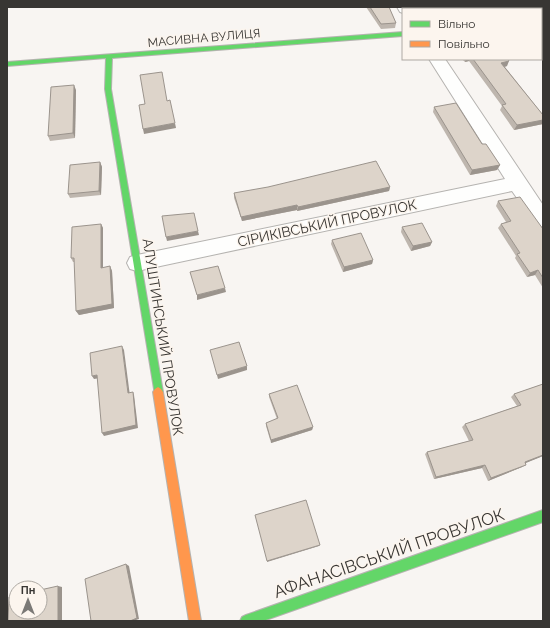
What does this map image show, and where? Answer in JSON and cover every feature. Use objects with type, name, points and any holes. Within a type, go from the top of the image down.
[{"type":"street","name":"МАСИВНА ВУЛИЦЯ","points":[[7,64],[402,34]]},
{"type":"street","name":"АЛУШТИНСЬКИЙ ПРОВУЛОК","points":[[109,57],[108,89],[195,621]]},
{"type":"street","points":[[438,60],[517,183],[543,220]]},
{"type":"street","name":"СІРИКІВСЬКИЙ ПРОВУЛОК","points":[[137,263],[517,183]]},
{"type":"street","name":"АФАНАСІВСЬКИЙ ПРОВУЛОК","points":[[246,621],[543,516]]},
{"type":"building","points":[[370,7],[389,7],[396,23],[381,24]]},
{"type":"building","points":[[474,60],[508,60],[501,63],[543,115],[543,120],[517,125],[502,105],[506,104]]},
{"type":"building","points":[[162,72],[167,101],[170,100],[175,123],[143,129],[139,105],[145,104],[140,75]]},
{"type":"building","points":[[74,85],[73,133],[48,136],[51,87]]},
{"type":"building","points":[[456,103],[482,144],[486,144],[500,165],[472,170],[434,107]]},
{"type":"building","points":[[376,161],[390,187],[298,207],[297,205],[241,217],[234,193],[268,187]]},
{"type":"building","points":[[100,162],[99,191],[68,194],[70,165]]},
{"type":"building","points":[[520,197],[543,229],[543,278],[538,270],[530,273],[517,254],[520,253],[501,224],[511,221],[498,201]]},
{"type":"building","points":[[194,213],[198,231],[166,237],[162,216]]},
{"type":"building","points":[[422,223],[432,242],[413,246],[402,227]]},
{"type":"building","points":[[101,224],[101,268],[110,266],[112,304],[76,311],[74,258],[71,258],[72,227]]},
{"type":"building","points":[[361,233],[373,260],[344,267],[332,240]]},
{"type":"building","points":[[218,266],[225,288],[197,295],[190,272]]},
{"type":"building","points":[[239,342],[247,366],[217,375],[210,350]]},
{"type":"building","points":[[122,346],[128,393],[133,392],[136,425],[102,433],[97,375],[92,376],[90,353]]},
{"type":"building","points":[[543,384],[543,455],[525,462],[526,465],[491,478],[485,465],[436,477],[427,452],[473,440],[465,424],[521,405],[514,394]]},
{"type":"building","points":[[297,385],[313,427],[271,440],[266,423],[278,418],[269,394]]},
{"type":"building","points":[[306,500],[320,545],[267,561],[255,515]]},
{"type":"building","points":[[126,564],[137,618],[130,621],[91,621],[85,579]]},
{"type":"building","points":[[58,586],[58,621],[8,621],[48,620],[48,588]]},
{"type":"traffic: fast","points":[[7,64],[402,34]]},
{"type":"traffic: fast","points":[[109,57],[108,89],[158,392]]},
{"type":"traffic: fast","points":[[246,621],[543,516]]},
{"type":"traffic: slow","points":[[158,392],[195,621]]}]
